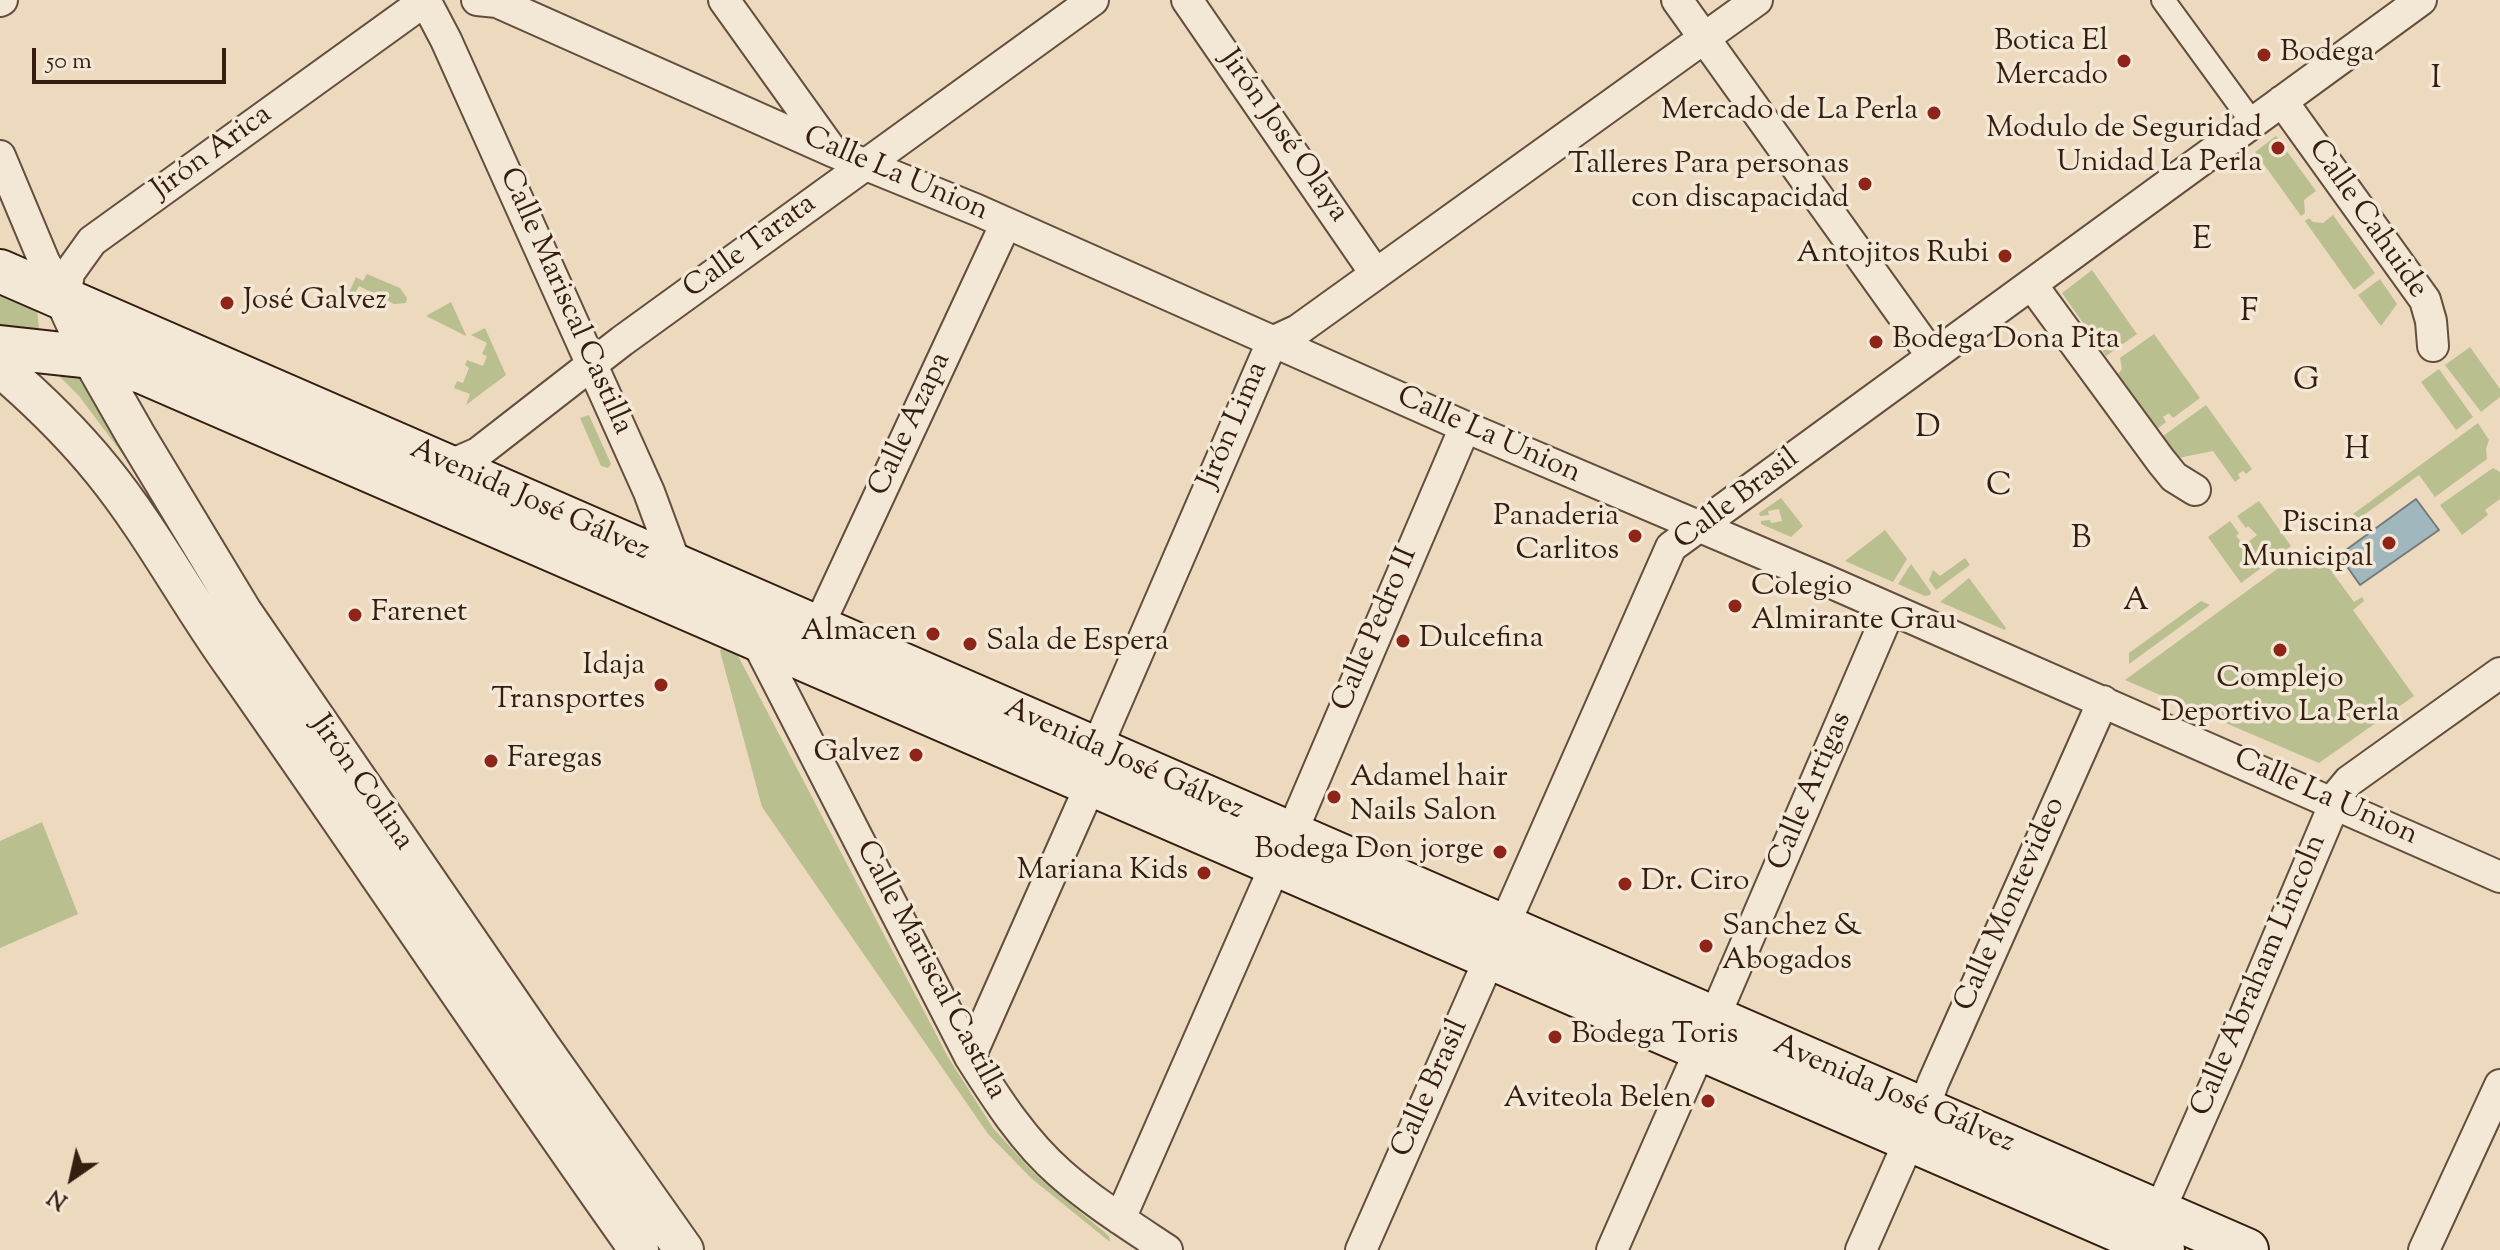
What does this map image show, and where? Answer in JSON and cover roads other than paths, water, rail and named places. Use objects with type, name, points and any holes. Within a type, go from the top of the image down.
[{"type":"main road","name":"Avenida José Gálvez","points":[[0,271],[441,482],[691,610],[755,638],[1094,766]]},
{"type":"main road","name":"Avenida José Gálvez","points":[[0,347],[91,357],[142,372],[677,567],[818,627],[1094,766],[1917,1124],[2152,1238],[2247,1250]]},
{"type":"street","points":[[426,0],[438,0]]},
{"type":"street","name":"Jirón Arica","points":[[65,300],[69,273],[92,241],[426,0]]},
{"type":"street","name":"Calle Mariscal Castilla","points":[[426,0],[649,492],[691,610]]},
{"type":"street","name":"Calle La Union","points":[[477,0],[497,2],[1465,427],[2335,802],[2500,877]]},
{"type":"street","points":[[724,0],[832,151]]},
{"type":"street","name":"Calle Tarata","points":[[441,482],[622,341],[1093,0]]},
{"type":"street","name":"Jirón José Olaya","points":[[1187,0],[1375,273]]},
{"type":"street","points":[[1677,0],[1932,356]]},
{"type":"street","name":"Jirón Lima","points":[[970,1057],[1272,342],[1298,330],[1757,0]]},
{"type":"street","points":[[2163,0],[2252,122]]},
{"type":"street","name":"Calle Brasil","points":[[1361,1250],[1671,547],[2421,0]]},
{"type":"street","name":"Calle Cahuide","points":[[2282,101],[2425,300],[2433,346]]},
{"type":"street","points":[[0,156],[44,261],[65,300]]},
{"type":"street","name":"Calle Azapa","points":[[818,627],[1006,223]]},
{"type":"street","points":[[2032,285],[2161,461],[2174,477],[2195,490]]},
{"type":"street","name":"Jirón Colina","points":[[65,300],[91,357],[243,613],[684,1250]]},
{"type":"street","name":"Jirón Colina","points":[[0,367],[60,424],[102,470],[499,1052],[639,1250]]},
{"type":"street","name":"Calle Pedro II","points":[[1120,1219],[1465,427]]},
{"type":"street","name":"Calle Artigas","points":[[1612,1250],[1890,609]]},
{"type":"street","name":"Calle Mariscal Castilla","points":[[755,638],[970,1057],[1005,1112],[1060,1173],[1167,1250]]},
{"type":"street","name":"Calle Abraham Lincoln","points":[[2152,1238],[2339,793],[2349,781],[2500,673]]},
{"type":"street","name":"Calle Montevideo","points":[[1861,1250],[2103,701]]},
{"type":"street","points":[[2424,1250],[2500,1085]]},
{"type":"water","name":"Piscina Municipal","points":[[2416,499],[2439,530],[2360,585],[2339,555]]},
{"type":"place","name":"Bodega","points":[[2264,55]]},
{"type":"place","name":"Botica El Mercado","points":[[2124,61]]},
{"type":"place","name":"Mercado de La Perla","points":[[1934,113]]},
{"type":"place","name":"Modulo de Seguridad Unidad La Perla","points":[[2278,148]]},
{"type":"place","name":"Talleres Para personas con discapacidad","points":[[1865,184]]},
{"type":"place","name":"Antojitos Rubi","points":[[2005,256]]},
{"type":"place","name":"José Galvez","points":[[227,303]]},
{"type":"place","name":"Bodega Dona Pita","points":[[1876,342]]},
{"type":"place","name":"Panaderia Carlitos","points":[[1635,536]]},
{"type":"place","name":"Piscina Municipal","points":[[2389,543]]},
{"type":"place","name":"Colegio Almirante Grau","points":[[1735,606]]},
{"type":"place","name":"Farenet","points":[[355,615]]},
{"type":"place","name":"Almacen","points":[[933,634]]},
{"type":"place","name":"Dulcefina","points":[[1403,641]]},
{"type":"place","name":"Sala de Espera","points":[[970,644]]},
{"type":"place","name":"Complejo Deportivo La Perla","points":[[2280,650]]},
{"type":"place","name":"Idaja Transportes","points":[[661,685]]},
{"type":"place","name":"Galvez","points":[[916,755]]},
{"type":"place","name":"Faregas","points":[[491,761]]},
{"type":"place","name":"Adamel hair Nails Salon","points":[[1334,797]]},
{"type":"place","name":"Bodega Don jorge","points":[[1500,852]]},
{"type":"place","name":"Mariana Kids","points":[[1204,873]]},
{"type":"place","name":"Dr. Ciro","points":[[1625,884]]},
{"type":"place","name":"Sanchez & Abogados","points":[[1706,946]]},
{"type":"place","name":"Bodega Toris","points":[[1555,1037]]},
{"type":"place","name":"Aviteola Belen","points":[[1708,1101]]},
{"type":"district","name":"I","points":[[2437,82]]},
{"type":"district","name":"E","points":[[2203,243]]},
{"type":"district","name":"F","points":[[2250,315]]},
{"type":"district","name":"G","points":[[2307,384]]},
{"type":"district","name":"D","points":[[1929,431]]},
{"type":"district","name":"H","points":[[2358,453]]},
{"type":"district","name":"C","points":[[2000,489]]},
{"type":"district","name":"B","points":[[2082,542]]},
{"type":"district","name":"A","points":[[2137,604]]}]
